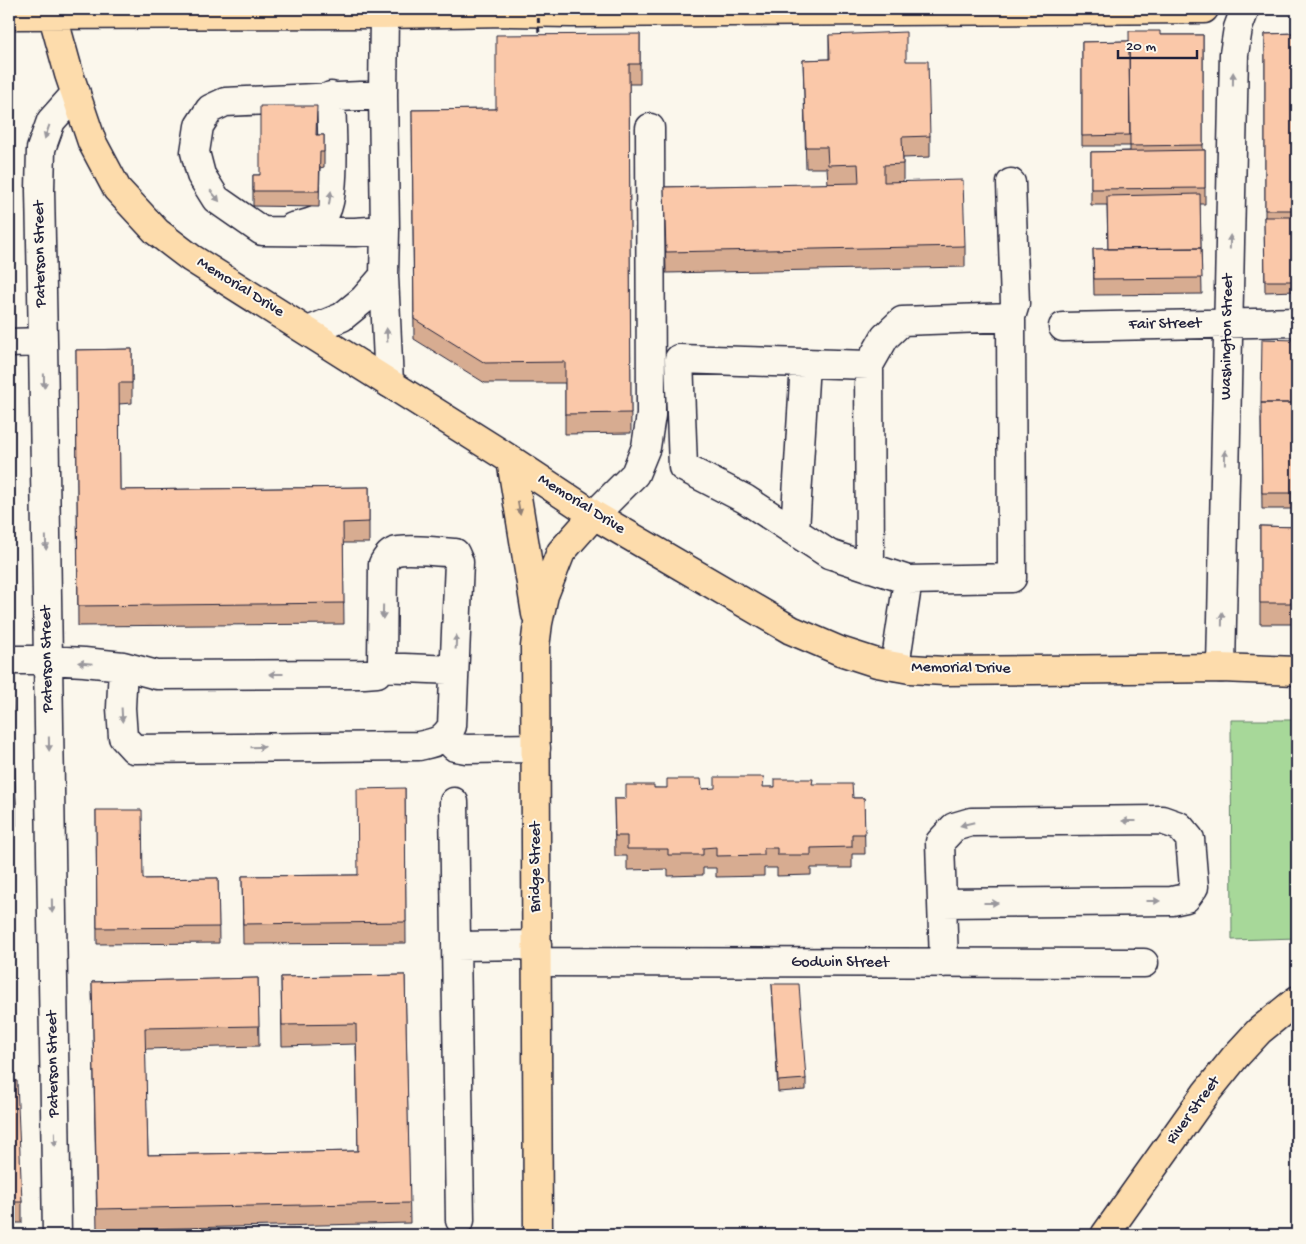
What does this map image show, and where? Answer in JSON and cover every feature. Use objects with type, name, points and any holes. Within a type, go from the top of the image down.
[{"type":"main road","points":[[9,15],[52,12],[384,14],[726,10],[1204,9]]},
{"type":"main road","name":"Memorial Drive","points":[[52,12],[92,142],[117,189],[157,232],[191,258],[511,460],[594,515],[791,630],[840,651],[877,663],[910,669],[1221,668],[1297,671]]},
{"type":"main road","points":[[511,460],[538,623]]},
{"type":"main road","name":"Bridge Street","points":[[538,1235],[535,647],[544,595],[561,552],[594,515]]},
{"type":"main road","name":"River Street","points":[[1105,1235],[1206,1094],[1235,1057],[1259,1030],[1297,1000]]},
{"type":"street","name":"Washington Street","points":[[1221,668],[1234,54],[1238,28],[1245,9]]},
{"type":"street","points":[[384,14],[384,276],[389,383]]},
{"type":"street","name":"Paterson Street","points":[[57,1235],[44,342],[40,190],[41,149],[51,121],[76,93]]},
{"type":"street","points":[[383,95],[225,102],[210,109],[199,126],[195,152],[201,175],[216,199],[262,231],[355,232],[385,230]]},
{"type":"street","points":[[262,231],[306,225],[323,217],[328,208],[333,182],[331,96]]},
{"type":"street","points":[[594,515],[636,474],[646,447],[651,415],[650,128]]},
{"type":"street","points":[[869,365],[679,359],[683,467],[745,499],[829,554],[870,568],[908,580],[1012,578],[1011,317],[1015,304],[1011,183]]},
{"type":"street","points":[[308,331],[342,317],[364,299],[384,276]]},
{"type":"street","points":[[870,568],[869,365],[886,337],[902,321],[1011,317]]},
{"type":"street","name":"Fair Street","points":[[1064,327],[1297,322]]},
{"type":"street","points":[[9,342],[44,342]]},
{"type":"street","points":[[795,532],[805,363]]},
{"type":"street","points":[[9,660],[48,660],[123,666],[158,675],[377,673],[382,664],[383,564],[388,557],[395,552],[433,551],[454,553],[459,562],[452,726],[437,742],[419,746],[134,749],[123,737],[123,666]]},
{"type":"street","points":[[896,666],[908,580]]},
{"type":"street","points":[[380,667],[454,670]]},
{"type":"street","points":[[444,736],[455,747],[466,749],[536,748]]},
{"type":"street","points":[[454,802],[460,1220]]},
{"type":"street","points":[[942,903],[1172,901],[1186,898],[1194,887],[1190,839],[1179,826],[1162,820],[971,822],[954,827],[940,842],[942,903],[944,963]]},
{"type":"street","name":"Godwin Street","points":[[456,946],[537,953],[944,963],[1144,963]]},
{"type":"path","points":[[538,9],[539,46]]},
{"type":"green space","points":[[1231,720],[1297,720],[1297,938],[1232,940]]},
{"type":"building","points":[[1129,31],[1160,31],[1160,35],[1203,35],[1203,145],[1130,146]]},
{"type":"building","points":[[906,32],[906,61],[928,61],[930,136],[902,137],[903,164],[884,165],[884,182],[963,180],[965,246],[666,252],[664,187],[859,183],[858,164],[828,165],[827,147],[806,147],[803,60],[830,59],[829,35]]},
{"type":"building","points":[[1297,33],[1297,210],[1265,210],[1265,34]]},
{"type":"building","points":[[640,34],[640,64],[629,64],[631,413],[565,414],[565,362],[485,363],[414,319],[412,110],[496,109],[496,35]]},
{"type":"building","points":[[1129,41],[1130,135],[1082,136],[1082,42]]},
{"type":"building","points":[[260,106],[317,106],[316,135],[324,135],[324,152],[320,152],[319,191],[253,191],[253,175],[260,175]]},
{"type":"building","points":[[1205,150],[1205,188],[1091,189],[1091,152]]},
{"type":"building","points":[[1200,194],[1201,248],[1108,249],[1107,196]]},
{"type":"building","points":[[1264,217],[1294,217],[1294,219],[1297,219],[1297,281],[1265,281]]},
{"type":"building","points":[[1201,248],[1202,278],[1094,279],[1093,249]]},
{"type":"building","points":[[1262,339],[1297,340],[1297,403],[1261,403]]},
{"type":"building","points":[[132,349],[132,383],[119,383],[120,490],[369,487],[369,522],[343,523],[344,603],[78,606],[76,350]]},
{"type":"building","points":[[1261,403],[1297,403],[1297,493],[1262,493]]},
{"type":"building","points":[[1260,526],[1297,527],[1297,603],[1260,603]]},
{"type":"building","points":[[9,684],[12,684],[16,805],[9,806]]},
{"type":"building","points":[[715,777],[764,777],[763,787],[775,787],[775,779],[813,779],[812,784],[852,784],[853,798],[864,798],[865,834],[852,834],[852,847],[811,848],[811,855],[777,855],[777,848],[764,848],[764,855],[716,856],[716,847],[703,848],[703,855],[668,855],[668,849],[627,849],[627,836],[615,836],[614,799],[626,799],[626,785],[654,785],[654,788],[667,788],[667,779],[701,779],[702,789],[715,788]]},
{"type":"building","points":[[405,788],[406,922],[243,924],[242,876],[358,875],[357,789]]},
{"type":"building","points":[[96,810],[142,810],[143,879],[218,878],[219,927],[97,928]]},
{"type":"building","points":[[405,975],[410,1203],[97,1209],[92,982],[258,978],[259,1026],[145,1028],[148,1155],[358,1151],[356,1024],[282,1025],[281,977]]},
{"type":"building","points":[[772,984],[799,984],[806,1079],[778,1081]]},
{"type":"building","points":[[9,1081],[17,1081],[22,1202],[9,1202]]}]
